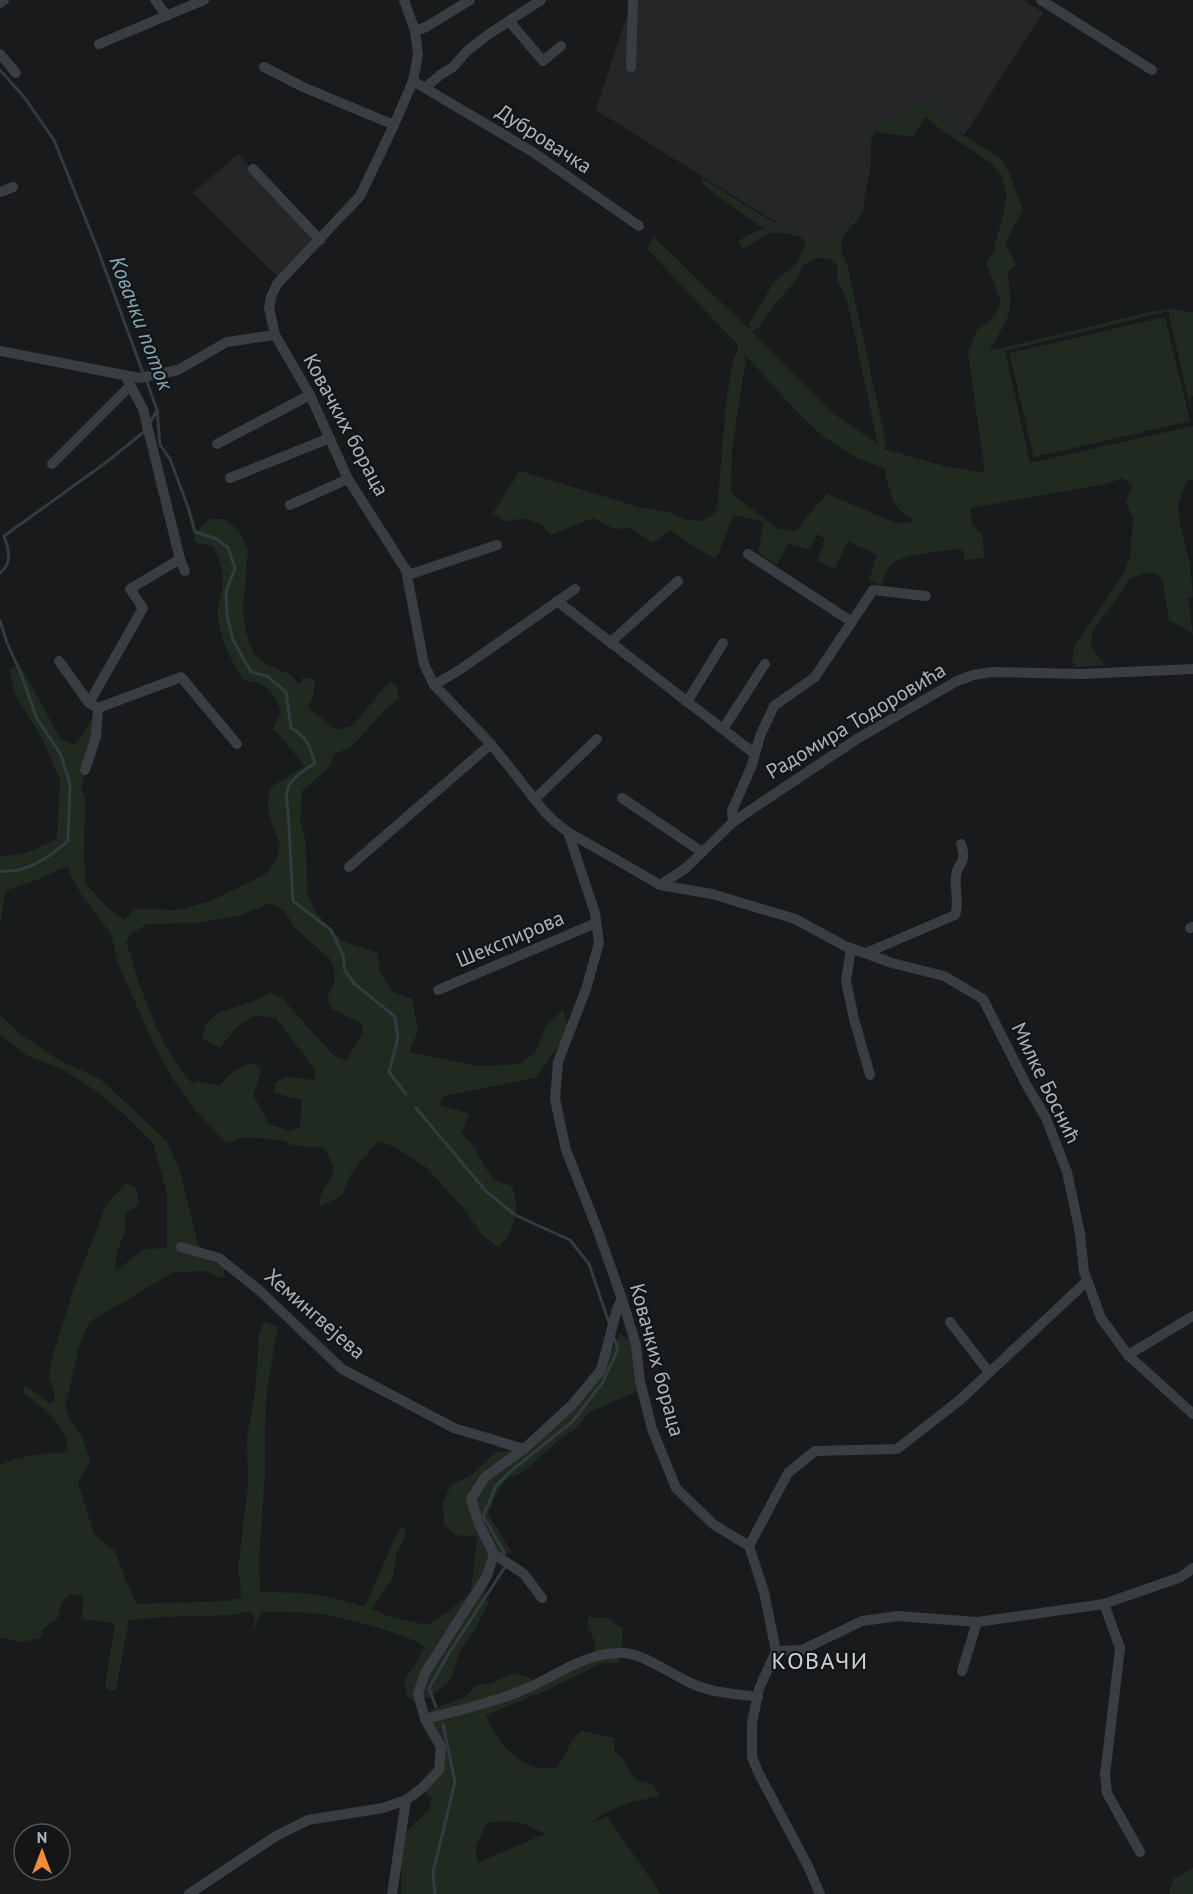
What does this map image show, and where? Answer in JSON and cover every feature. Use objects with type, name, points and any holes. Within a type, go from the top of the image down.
[{"type":"street","points":[[0,3],[4,0]]},
{"type":"street","points":[[156,0],[168,16]]},
{"type":"street","points":[[99,45],[204,0]]},
{"type":"street","name":"Ковачких бораца","points":[[404,0],[414,31],[418,54],[413,81],[360,196],[278,284],[271,297],[269,308],[275,335],[310,394],[348,479],[394,549],[408,575],[424,664],[434,685],[491,744],[544,811],[568,832],[660,885]]},
{"type":"street","points":[[414,31],[426,27],[470,0]]},
{"type":"street","points":[[425,88],[453,67],[467,51],[541,0]]},
{"type":"street","points":[[631,67],[633,0]]},
{"type":"street","points":[[1041,0],[1152,70]]},
{"type":"street","points":[[508,21],[543,60],[561,46]]},
{"type":"street","points":[[0,54],[16,73]]},
{"type":"street","points":[[264,67],[295,83],[394,125]]},
{"type":"street","name":"Дубровачка","points":[[413,81],[533,152],[639,226]]},
{"type":"street","points":[[253,169],[320,240]]},
{"type":"street","points":[[0,192],[14,187]]},
{"type":"street","points":[[0,351],[92,368],[132,380],[157,376],[184,367],[227,342],[275,335]]},
{"type":"street","points":[[132,380],[145,420],[180,559],[185,570]]},
{"type":"street","points":[[52,464],[132,380]]},
{"type":"street","points":[[217,444],[310,394]]},
{"type":"street","points":[[230,478],[330,438]]},
{"type":"street","points":[[290,505],[348,479]]},
{"type":"street","points":[[408,575],[497,545]]},
{"type":"street","points":[[748,554],[852,622]]},
{"type":"street","points":[[85,770],[96,737],[93,705],[142,608],[130,589],[180,559]]},
{"type":"street","points":[[611,642],[678,581]]},
{"type":"street","points":[[434,685],[461,669],[575,589]]},
{"type":"street","points":[[733,822],[732,811],[760,736],[774,706],[815,677],[873,590],[926,596]]},
{"type":"street","points":[[557,601],[755,754]]},
{"type":"street","points":[[687,702],[723,643]]},
{"type":"street","points":[[59,661],[93,705]]},
{"type":"street","points":[[723,729],[765,664]]},
{"type":"street","name":"Радомира Тодоровића","points":[[660,885],[686,868],[733,822],[857,739],[955,682],[973,675],[991,672],[1081,674],[1193,669]]},
{"type":"street","points":[[93,705],[181,677],[237,744]]},
{"type":"street","points":[[535,799],[597,739]]},
{"type":"street","points":[[349,867],[491,744]]},
{"type":"street","points":[[622,798],[702,852]]},
{"type":"street","name":"Ковачких бораца","points":[[568,832],[596,923],[599,943],[586,989],[558,1062],[555,1099],[566,1150],[622,1299],[636,1345],[640,1381],[652,1429],[676,1488],[713,1524],[749,1546]]},
{"type":"street","points":[[866,953],[955,915],[958,908],[956,873],[964,861],[961,844]]},
{"type":"street","name":"Милке Боснић","points":[[660,885],[712,894],[795,919],[850,948],[892,963],[944,976],[983,999],[1046,1118],[1067,1172],[1080,1233],[1084,1272],[1101,1318],[1128,1355],[1193,1414]]},
{"type":"street","name":"Шекспирова","points":[[438,990],[596,923]]},
{"type":"street","points":[[850,948],[846,981],[870,1075]]},
{"type":"street","name":"Хемингвејева","points":[[181,1247],[219,1258],[260,1291],[342,1369],[454,1428],[524,1449]]},
{"type":"street","points":[[820,1894],[808,1866],[754,1764],[751,1741],[752,1723],[758,1697],[776,1651],[764,1592],[749,1546],[788,1473],[815,1451],[897,1449],[960,1400],[1087,1281]]},
{"type":"street","points":[[542,1598],[524,1575],[494,1554],[479,1524],[471,1498],[485,1477],[524,1449],[572,1405],[601,1370],[622,1299]]},
{"type":"street","points":[[1128,1355],[1193,1316]]},
{"type":"street","points":[[950,1322],[989,1372]]},
{"type":"street","points":[[189,1894],[276,1836],[308,1821],[382,1808],[406,1800],[422,1788],[439,1770],[441,1747],[425,1719],[418,1694],[425,1673],[487,1576],[494,1554]]},
{"type":"street","points":[[776,1651],[802,1650],[862,1621],[898,1616],[977,1622],[1104,1604],[1181,1577],[1193,1568]]},
{"type":"street","points":[[1104,1604],[1120,1648],[1105,1775],[1107,1793],[1140,1852]]},
{"type":"street","points":[[963,1671],[977,1622]]},
{"type":"street","points":[[425,1719],[518,1692],[582,1660],[605,1654],[626,1653],[666,1669],[695,1685],[720,1692],[758,1697]]},
{"type":"street","points":[[392,1894],[406,1800]]},
{"type":"shaded area","points":[[632,0],[1024,0],[1043,13],[964,135],[953,129],[927,106],[914,103],[900,121],[878,125],[871,140],[871,165],[864,200],[847,226],[827,243],[809,239],[785,228],[596,110]]},
{"type":"shaded area","points":[[915,103],[921,103],[953,129],[1002,159],[1009,172],[1023,210],[1005,243],[1016,265],[1007,274],[1011,298],[1010,307],[1005,323],[989,351],[1150,312],[1168,309],[1193,312],[1193,396],[1189,397],[1193,419],[1168,311],[1005,351],[1030,463],[1193,426],[1193,480],[1187,481],[1178,504],[1180,525],[1190,563],[1193,597],[1188,598],[1193,634],[1169,620],[1163,583],[1157,574],[1145,573],[1130,579],[1093,631],[1090,645],[1105,665],[1076,667],[1072,660],[1074,646],[1122,577],[1130,558],[1133,518],[1126,503],[1132,486],[1123,478],[1106,484],[970,508],[972,523],[983,537],[984,558],[965,560],[962,549],[906,557],[892,564],[881,585],[869,580],[877,555],[848,541],[835,569],[817,561],[825,539],[817,534],[810,550],[788,544],[777,565],[758,553],[764,522],[734,515],[716,559],[670,530],[653,543],[631,528],[614,529],[593,518],[551,535],[541,524],[522,518],[507,522],[493,513],[520,471],[639,507],[668,512],[687,520],[702,521],[715,513],[718,501],[726,401],[734,358],[738,352],[737,344],[647,249],[654,237],[751,331],[749,323],[774,282],[795,265],[806,244],[801,237],[775,233],[743,249],[738,242],[747,235],[764,229],[708,189],[701,182],[704,179],[779,225],[827,243],[847,226],[864,200],[862,213],[842,238],[841,245],[886,443],[884,449],[944,466],[985,473],[968,353],[977,330],[995,316],[1001,301],[986,263],[993,253],[1007,195],[1001,175],[992,164],[925,117],[913,137],[875,132],[884,117],[896,122],[900,121]],"holes":[[[817,258],[831,259],[838,267],[837,279],[847,300],[878,444],[835,415],[752,332],[758,328],[792,285],[804,265]],[[745,355],[800,415],[824,437],[857,458],[886,469],[885,475],[894,501],[901,511],[912,518],[911,523],[894,522],[827,494],[795,531],[778,529],[731,493],[732,449]]]},
{"type":"shaded area","points":[[238,154],[320,240],[281,280],[193,193]]},
{"type":"shaded area","points":[[1165,317],[1190,421],[1034,457],[1009,353]]},
{"type":"shaded area","points":[[210,519],[225,519],[239,531],[248,550],[243,609],[246,633],[254,654],[268,665],[289,674],[300,684],[303,677],[315,680],[313,697],[308,707],[336,730],[352,726],[390,681],[397,687],[399,699],[385,709],[352,747],[334,754],[330,766],[302,791],[300,822],[306,841],[307,893],[316,912],[344,942],[378,953],[380,972],[393,992],[412,999],[418,1031],[409,1052],[477,1066],[520,1064],[536,1052],[545,1027],[563,1010],[570,1031],[535,1078],[443,1096],[440,1105],[469,1114],[461,1132],[475,1148],[484,1166],[495,1180],[512,1186],[516,1204],[515,1219],[499,1248],[482,1235],[465,1210],[426,1167],[395,1147],[378,1141],[352,1172],[342,1195],[320,1207],[320,1198],[333,1175],[330,1159],[323,1148],[292,1145],[282,1140],[244,1137],[226,1143],[196,1111],[172,1078],[153,1043],[118,963],[111,934],[81,894],[71,877],[68,866],[5,891],[0,926],[0,856],[30,851],[57,838],[60,780],[44,742],[15,694],[10,670],[19,663],[60,738],[73,745],[81,737],[92,718],[98,722],[81,786],[85,798],[84,860],[86,884],[109,909],[125,920],[134,909],[179,910],[211,901],[266,874],[276,860],[280,846],[269,814],[268,797],[271,787],[305,766],[273,728],[281,712],[272,694],[258,683],[243,680],[230,656],[218,619],[223,585],[221,568],[213,546],[194,540],[197,531]],"holes":[[[271,903],[285,912],[296,929],[333,964],[335,981],[327,998],[332,1009],[363,1024],[362,1034],[347,1060],[334,1056],[282,998],[270,992],[256,1000],[215,1014],[206,1025],[202,1038],[220,1048],[239,1025],[256,1015],[276,1018],[316,1071],[314,1080],[286,1077],[275,1083],[275,1093],[302,1100],[300,1127],[290,1131],[268,1124],[253,1096],[261,1071],[255,1063],[235,1071],[220,1086],[198,1081],[193,1084],[160,1036],[126,942],[131,934],[147,924],[195,923],[238,916]]]},
{"type":"shaded area","points":[[0,1015],[23,1036],[57,1059],[100,1079],[166,1140],[180,1171],[201,1256],[225,1268],[223,1279],[205,1271],[174,1272],[89,1322],[78,1350],[65,1408],[70,1420],[82,1436],[90,1461],[78,1483],[94,1534],[115,1551],[137,1604],[226,1601],[242,1598],[238,1569],[248,1485],[247,1438],[255,1393],[259,1334],[264,1322],[278,1326],[267,1389],[265,1477],[259,1556],[260,1592],[303,1593],[334,1598],[365,1607],[397,1533],[403,1525],[406,1534],[396,1555],[393,1578],[372,1609],[387,1616],[427,1625],[448,1612],[471,1592],[477,1537],[455,1535],[444,1524],[443,1501],[452,1484],[469,1477],[496,1452],[524,1449],[601,1370],[620,1334],[636,1345],[642,1389],[590,1412],[574,1430],[555,1443],[526,1470],[506,1480],[497,1493],[488,1514],[512,1553],[494,1554],[485,1595],[488,1604],[476,1628],[460,1650],[448,1683],[429,1698],[413,1700],[407,1697],[404,1680],[414,1667],[424,1647],[392,1632],[322,1614],[262,1612],[254,1629],[254,1617],[249,1611],[234,1615],[129,1620],[116,1689],[110,1691],[105,1686],[115,1623],[82,1619],[83,1597],[71,1594],[62,1602],[57,1619],[44,1628],[40,1638],[23,1642],[0,1638],[0,1465],[31,1456],[63,1453],[68,1448],[58,1423],[23,1393],[25,1385],[49,1403],[53,1402],[55,1392],[49,1377],[52,1359],[72,1293],[106,1205],[126,1183],[137,1189],[139,1204],[125,1214],[125,1232],[117,1252],[115,1271],[145,1249],[167,1248],[167,1193],[153,1143],[125,1115],[93,1089],[64,1070],[28,1056],[0,1035]]},
{"type":"shaded area","points":[[588,1617],[607,1618],[622,1628],[622,1647],[618,1663],[603,1663],[545,1691],[486,1715],[499,1739],[510,1752],[525,1763],[539,1768],[556,1768],[573,1739],[582,1731],[614,1738],[614,1750],[636,1780],[653,1784],[660,1796],[623,1805],[591,1823],[607,1816],[661,1894],[401,1894],[402,1844],[405,1833],[428,1811],[432,1798],[422,1788],[439,1770],[441,1747],[425,1719],[432,1710],[466,1696],[477,1685],[490,1684],[513,1673],[528,1677],[538,1683],[595,1656],[595,1642],[588,1628]],"holes":[[[507,1821],[528,1825],[545,1834],[477,1863],[476,1845],[487,1823]]]},
{"type":"shaded area","points":[[1193,1868],[1193,1894],[1169,1894],[1173,1879]]},
{"type":"waterway","name":"Ковачки поток","points":[[0,70],[24,97],[54,140],[98,250],[143,373]]},
{"type":"waterway","name":"Ковачки поток","points":[[146,379],[157,410],[150,423]]},
{"type":"waterway","points":[[157,410],[160,445],[170,459],[195,532],[217,539],[228,548],[235,568],[226,592],[227,615],[233,640],[251,672],[267,676],[286,692],[291,728],[307,742],[315,763],[291,782],[287,793],[293,901],[331,930],[343,955],[345,971],[355,984],[395,1017],[398,1038],[389,1072],[406,1094]]},
{"type":"waterway","name":"Ковачки поток","points":[[0,573],[8,560],[4,536],[104,464],[145,431]]},
{"type":"waterway","name":"Ковачки поток","points":[[0,621],[36,717],[61,755],[70,784],[68,841],[53,853],[28,867],[0,871]]},
{"type":"waterway","points":[[416,1108],[486,1191],[515,1215],[570,1240],[589,1264],[609,1323]]},
{"type":"waterway","points":[[504,1558],[504,1552],[483,1516],[496,1486],[512,1470],[572,1422],[603,1382],[618,1349],[614,1338]]},
{"type":"waterway","points":[[436,1707],[429,1688],[505,1564]]},
{"type":"waterway","points":[[435,1894],[433,1872],[455,1782],[443,1724]]},
{"type":"district","name":"КОВАЧИ","points":[[820,1661]]}]
